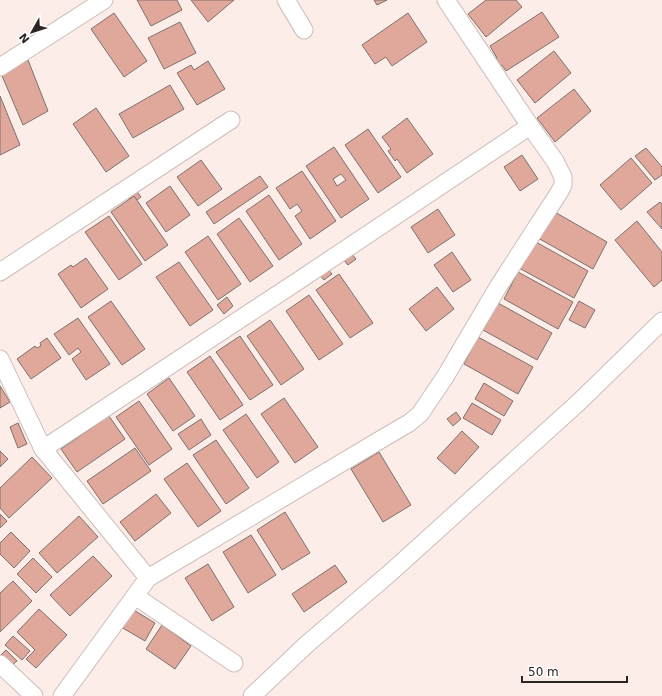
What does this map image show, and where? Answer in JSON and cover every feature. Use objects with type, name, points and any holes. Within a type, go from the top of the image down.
[{"type":"street","points":[[0,67],[104,0]]},
{"type":"street","points":[[286,0],[304,30]]},
{"type":"street","points":[[62,696],[148,578],[409,423],[420,414],[445,377],[498,287],[563,185],[563,177],[555,161],[446,0]]},
{"type":"street","points":[[0,272],[231,120]]},
{"type":"street","points":[[43,449],[530,126]]},
{"type":"street","points":[[252,696],[306,645],[390,574],[579,402],[662,322]]},
{"type":"street","points":[[0,359],[43,449],[148,578]]},
{"type":"street","points":[[135,596],[234,663]]},
{"type":"street","points":[[0,664],[34,696]]},
{"type":"building","points":[[137,0],[177,0],[182,10],[151,26]]},
{"type":"building","points":[[191,0],[234,0],[208,22]]},
{"type":"building","points":[[374,0],[387,0],[377,5]]},
{"type":"building","points":[[486,0],[516,0],[522,7],[486,37],[468,14]]},
{"type":"building","points":[[542,12],[559,37],[506,71],[502,65],[497,68],[493,60],[497,58],[490,46]]},
{"type":"building","points":[[114,13],[147,61],[124,77],[91,29]]},
{"type":"building","points":[[408,13],[427,42],[392,66],[386,57],[375,64],[362,45]]},
{"type":"building","points":[[180,22],[196,53],[164,69],[148,38]]},
{"type":"building","points":[[554,51],[571,73],[535,103],[517,80]]},
{"type":"building","points":[[28,60],[48,111],[23,125],[0,71]]},
{"type":"building","points":[[208,61],[225,89],[197,105],[177,73],[191,65],[194,70]]},
{"type":"building","points":[[170,85],[184,109],[133,138],[119,114]]},
{"type":"building","points":[[574,89],[591,111],[555,142],[537,118]]},
{"type":"building","points":[[0,96],[20,145],[0,155]]},
{"type":"building","points":[[96,108],[129,156],[106,172],[73,124]]},
{"type":"building","points":[[407,118],[433,154],[407,173],[397,159],[395,161],[388,151],[391,149],[382,137]]},
{"type":"building","points":[[368,129],[401,177],[378,193],[345,145]]},
{"type":"building","points":[[334,147],[369,199],[341,218],[306,166]],"holes":[[[341,174],[346,180],[337,186],[333,179]]]},
{"type":"building","points":[[646,148],[662,167],[662,175],[655,180],[635,156]]},
{"type":"building","points":[[522,155],[538,179],[520,191],[504,167]]},
{"type":"building","points":[[631,158],[652,183],[621,210],[600,185]]},
{"type":"building","points":[[201,160],[222,189],[198,206],[177,177]]},
{"type":"building","points":[[302,171],[336,221],[310,239],[295,216],[302,211],[297,204],[290,209],[276,188]]},
{"type":"building","points":[[260,176],[268,187],[214,224],[206,212]]},
{"type":"building","points":[[170,186],[190,215],[166,232],[146,203]]},
{"type":"building","points":[[135,189],[141,197],[133,203],[127,196]]},
{"type":"building","points":[[269,195],[302,244],[279,260],[246,211]]},
{"type":"building","points":[[134,196],[168,245],[145,261],[111,212]]},
{"type":"building","points":[[660,202],[662,204],[662,229],[647,212]]},
{"type":"building","points":[[438,209],[455,235],[428,253],[411,227]]},
{"type":"building","points":[[553,211],[607,242],[593,269],[538,238]]},
{"type":"building","points":[[109,216],[142,264],[119,280],[85,232]]},
{"type":"building","points":[[239,218],[273,266],[250,282],[217,234]]},
{"type":"building","points":[[637,221],[662,252],[662,280],[654,287],[615,240]]},
{"type":"building","points":[[208,236],[241,284],[218,300],[185,252]]},
{"type":"building","points":[[534,241],[588,271],[574,298],[519,268]]},
{"type":"building","points":[[350,252],[356,259],[348,265],[342,258]]},
{"type":"building","points":[[452,252],[471,280],[453,292],[434,265]]},
{"type":"building","points":[[86,258],[108,289],[81,308],[58,274],[71,265],[73,267]]},
{"type":"building","points":[[179,262],[213,310],[190,326],[156,277]]},
{"type":"building","points":[[326,267],[332,274],[324,280],[318,273]]},
{"type":"building","points":[[518,272],[573,302],[558,329],[504,299]]},
{"type":"building","points":[[339,274],[373,323],[350,338],[316,290]]},
{"type":"building","points":[[437,287],[454,309],[426,331],[409,309]]},
{"type":"building","points":[[309,295],[343,344],[319,360],[286,311]]},
{"type":"building","points":[[227,297],[233,306],[224,314],[217,305]]},
{"type":"building","points":[[111,301],[145,349],[122,365],[88,317]]},
{"type":"building","points":[[579,301],[595,310],[585,328],[569,320]]},
{"type":"building","points":[[498,303],[552,333],[537,360],[483,330]]},
{"type":"building","points":[[78,318],[110,364],[86,380],[72,359],[81,352],[78,348],[69,355],[54,334]]},
{"type":"building","points":[[270,320],[304,369],[281,385],[247,336]]},
{"type":"building","points":[[240,336],[273,385],[250,400],[216,352]]},
{"type":"building","points":[[478,337],[533,367],[518,394],[464,364]]},
{"type":"building","points":[[47,338],[61,358],[31,379],[17,359],[35,346],[37,348],[41,346],[40,343]]},
{"type":"building","points":[[210,356],[243,405],[220,420],[187,372]]},
{"type":"building","points":[[169,378],[195,416],[173,431],[147,394]]},
{"type":"building","points":[[484,383],[513,401],[504,416],[475,399]]},
{"type":"building","points":[[0,386],[10,402],[0,408]]},
{"type":"building","points":[[284,398],[318,447],[295,463],[261,414]]},
{"type":"building","points":[[139,401],[172,449],[149,465],[116,417]]},
{"type":"building","points":[[472,403],[501,420],[492,435],[463,418]]},
{"type":"building","points":[[456,412],[461,419],[453,426],[447,419]]},
{"type":"building","points":[[246,414],[279,462],[257,478],[223,430]]},
{"type":"building","points":[[109,416],[125,439],[77,472],[61,449]]},
{"type":"building","points":[[201,419],[211,435],[189,450],[178,434]]},
{"type":"building","points":[[18,423],[27,444],[18,448],[10,427]]},
{"type":"building","points":[[462,431],[479,447],[455,474],[437,458]]},
{"type":"building","points":[[216,440],[249,488],[226,504],[193,455]]},
{"type":"building","points":[[135,448],[151,471],[103,504],[87,481]]},
{"type":"building","points":[[0,451],[8,459],[0,467]]},
{"type":"building","points":[[379,452],[411,505],[383,522],[351,469]]},
{"type":"building","points":[[32,457],[52,478],[9,518],[0,508],[0,488]]},
{"type":"building","points":[[187,463],[221,511],[198,527],[164,479]]},
{"type":"building","points":[[156,494],[171,513],[135,541],[120,522]]},
{"type":"building","points":[[285,512],[310,553],[282,570],[257,530]]},
{"type":"building","points":[[0,514],[7,521],[0,528]]},
{"type":"building","points":[[79,516],[98,537],[57,573],[39,553]]},
{"type":"building","points":[[11,532],[30,551],[14,568],[0,554],[0,543]]},
{"type":"building","points":[[251,535],[276,575],[248,593],[223,552]]},
{"type":"building","points":[[93,556],[112,576],[70,616],[50,595]]},
{"type":"building","points":[[33,558],[52,577],[36,593],[17,574]]},
{"type":"building","points":[[208,564],[234,607],[212,621],[185,578]]},
{"type":"building","points":[[335,565],[347,582],[304,612],[292,594]]},
{"type":"building","points":[[13,581],[32,601],[0,632],[0,593]]},
{"type":"building","points":[[39,609],[67,635],[36,668],[26,659],[35,650],[17,632]]},
{"type":"building","points":[[132,609],[155,623],[145,641],[121,627]]},
{"type":"building","points":[[162,625],[191,646],[175,669],[146,649]]},
{"type":"building","points":[[13,636],[30,651],[22,660],[5,645]]},
{"type":"building","points":[[6,650],[17,661],[11,666],[0,656]]}]
